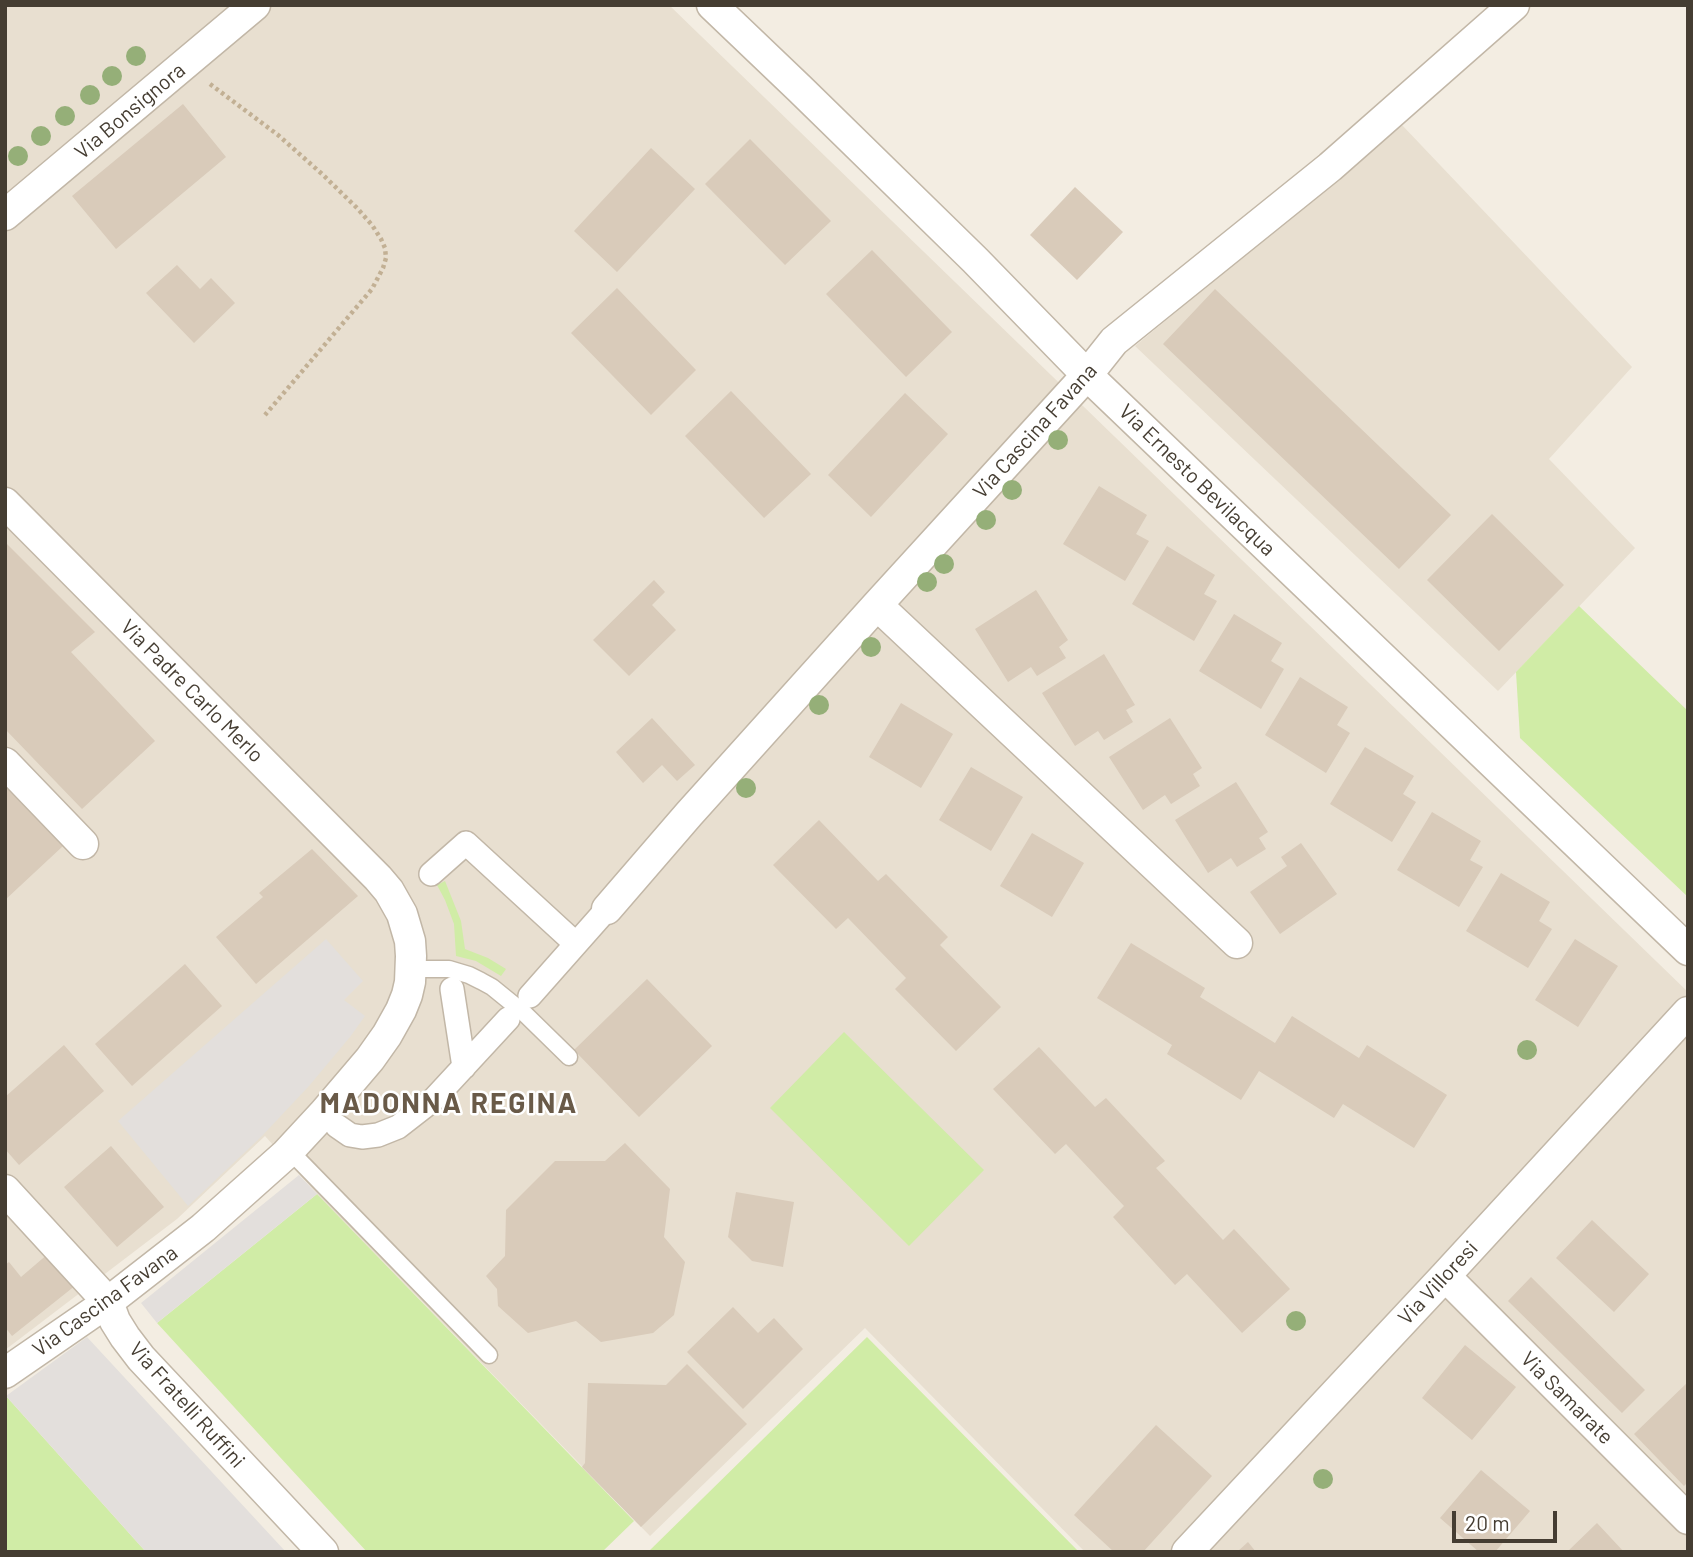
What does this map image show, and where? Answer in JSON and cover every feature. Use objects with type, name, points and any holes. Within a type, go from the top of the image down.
[{"type":"street","name":"Via Bonsignora","points":[[5,215],[255,5]]},
{"type":"street","name":"Via Ernesto Bevilacqua","points":[[712,5],[975,260],[1087,375],[1688,950]]},
{"type":"street","name":"Via Cascina Favana","points":[[607,909],[689,814],[1087,375],[1114,341],[1330,167],[1514,5]]},
{"type":"street","name":"Via Padre Carlo Merlo","points":[[5,503],[378,878],[402,914],[410,942],[411,969],[407,995],[387,1035],[369,1059],[289,1150]]},
{"type":"street","points":[[877,605],[1237,943]]},
{"type":"street","points":[[5,763],[83,844]]},
{"type":"street","points":[[431,874],[466,842],[576,944]]},
{"type":"street","points":[[530,996],[607,909]]},
{"type":"street","points":[[452,989],[464,1067]]},
{"type":"street","name":"Via Villoresi","points":[[1187,1552],[1688,1012]]},
{"type":"street","points":[[337,1126],[350,1135],[362,1137],[378,1135],[398,1127],[434,1099],[508,1019]]},
{"type":"street","name":"Via Cascina Favana","points":[[5,1373],[108,1303],[203,1228],[289,1150]]},
{"type":"street","name":"Via Fratelli Ruffini","points":[[5,1190],[108,1303],[125,1337],[141,1358],[323,1552]]},
{"type":"street","name":"Via Samarate","points":[[1445,1276],[1688,1519]]},
{"type":"lane","points":[[411,969],[449,969],[469,975],[492,987],[524,1013],[569,1058]]},
{"type":"lane","points":[[289,1150],[489,1355]]},
{"type":"path","points":[[185,65],[278,135],[322,174],[372,225],[385,248],[383,268],[372,289],[265,415]]},
{"type":"shaded area","points":[[5,5],[669,5],[1688,992],[1688,1552],[1085,1552],[865,1328],[650,1536],[317,1194],[265,1136],[177,1219],[5,1350]]},
{"type":"shaded area","points":[[1402,125],[1632,367],[1549,459],[1635,548],[1498,691],[1135,346]]},
{"type":"shaded area","points":[[326,939],[363,981],[344,1000],[365,1016],[309,1086],[262,1136],[188,1206],[118,1121]]},
{"type":"shaded area","points":[[299,1175],[317,1194],[157,1323],[141,1303]]},
{"type":"shaded area","points":[[87,1337],[286,1552],[146,1552],[6,1396]]},
{"type":"green space","points":[[1579,606],[1688,711],[1688,897],[1520,738],[1516,672]]},
{"type":"green space","points":[[445,881],[461,921],[465,949],[506,969],[501,976],[476,961],[456,956],[454,924],[437,885]]},
{"type":"green space","points":[[844,1032],[984,1170],[909,1246],[770,1108]]},
{"type":"green space","points":[[317,1194],[634,1521],[602,1552],[367,1552],[157,1323]]},
{"type":"green space","points":[[867,1337],[1079,1552],[648,1552]]},
{"type":"green space","points":[[6,1396],[146,1552],[5,1552]]},
{"type":"building","points":[[183,104],[226,157],[116,249],[72,196]]},
{"type":"building","points":[[750,139],[831,221],[785,265],[705,184]]},
{"type":"building","points":[[651,148],[695,189],[617,272],[574,231]]},
{"type":"building","points":[[1075,187],[1123,232],[1077,280],[1030,235]]},
{"type":"building","points":[[872,250],[952,332],[906,377],[826,294]]},
{"type":"building","points":[[177,265],[200,289],[211,278],[235,303],[194,343],[146,293]]},
{"type":"building","points":[[617,288],[696,370],[651,415],[571,333]]},
{"type":"building","points":[[1215,289],[1451,515],[1399,569],[1163,344]]},
{"type":"building","points":[[731,391],[811,474],[764,518],[685,436]]},
{"type":"building","points":[[905,393],[948,434],[871,517],[828,475]]},
{"type":"building","points":[[1099,486],[1147,515],[1136,534],[1149,541],[1125,581],[1063,544]]},
{"type":"building","points":[[1492,514],[1564,585],[1499,651],[1427,580]]},
{"type":"building","points":[[5,542],[95,632],[71,652],[155,741],[82,809],[5,729]]},
{"type":"building","points":[[1167,546],[1215,575],[1204,594],[1217,601],[1194,641],[1132,604]]},
{"type":"building","points":[[654,580],[665,592],[652,605],[676,630],[629,676],[593,640]]},
{"type":"building","points":[[1036,590],[1068,640],[1059,647],[1066,658],[1037,676],[1031,667],[1008,682],[975,629]]},
{"type":"building","points":[[1234,614],[1282,643],[1271,661],[1284,669],[1261,709],[1199,671]]},
{"type":"building","points":[[1104,654],[1135,705],[1126,710],[1133,722],[1104,740],[1098,731],[1075,746],[1042,693]]},
{"type":"building","points":[[1300,677],[1348,707],[1337,725],[1350,733],[1326,773],[1265,735]]},
{"type":"building","points":[[901,703],[953,734],[921,788],[869,757]]},
{"type":"building","points":[[652,718],[695,765],[677,781],[662,765],[643,783],[616,752]]},
{"type":"building","points":[[1170,718],[1202,768],[1193,774],[1200,786],[1171,804],[1165,795],[1143,810],[1109,757]]},
{"type":"building","points":[[1365,747],[1414,776],[1403,794],[1416,802],[1392,842],[1330,804]]},
{"type":"building","points":[[971,767],[1023,797],[991,851],[939,820]]},
{"type":"building","points":[[1236,782],[1268,832],[1259,838],[1266,849],[1237,867],[1231,858],[1208,873],[1175,820]]},
{"type":"building","points":[[5,785],[63,846],[5,900]]},
{"type":"building","points":[[1432,812],[1481,841],[1470,860],[1483,867],[1459,907],[1397,870]]},
{"type":"building","points":[[819,820],[878,881],[886,874],[948,937],[940,945],[1001,1007],[956,1051],[895,989],[906,978],[848,918],[836,929],[773,865]]},
{"type":"building","points":[[1032,833],[1084,863],[1052,917],[1000,886]]},
{"type":"building","points":[[1301,843],[1337,894],[1280,934],[1250,892],[1287,866],[1281,857]]},
{"type":"building","points":[[312,849],[358,896],[256,984],[216,937],[263,897],[259,893]]},
{"type":"building","points":[[1501,873],[1550,902],[1539,921],[1552,929],[1528,968],[1466,931]]},
{"type":"building","points":[[1575,939],[1618,966],[1578,1027],[1535,1000]]},
{"type":"building","points":[[1131,943],[1205,988],[1200,997],[1275,1043],[1292,1016],[1359,1058],[1367,1045],[1447,1095],[1414,1148],[1343,1104],[1334,1118],[1259,1071],[1241,1100],[1167,1054],[1172,1045],[1097,998]]},
{"type":"building","points":[[185,964],[222,1006],[132,1086],[95,1044]]},
{"type":"building","points":[[647,979],[712,1046],[639,1117],[574,1050]]},
{"type":"building","points":[[64,1045],[104,1091],[19,1165],[5,1149],[5,1097]]},
{"type":"building","points":[[1039,1047],[1095,1107],[1106,1098],[1165,1161],[1156,1168],[1223,1240],[1234,1229],[1290,1289],[1242,1333],[1187,1274],[1175,1285],[1113,1217],[1124,1206],[1066,1144],[1055,1154],[993,1089]]},
{"type":"building","points":[[625,1143],[670,1189],[664,1237],[685,1262],[674,1315],[653,1333],[601,1342],[576,1321],[528,1333],[498,1306],[497,1289],[486,1276],[505,1256],[506,1210],[555,1161],[605,1161]]},
{"type":"building","points":[[111,1146],[164,1207],[117,1247],[64,1187]]},
{"type":"building","points":[[736,1192],[794,1202],[783,1267],[752,1261],[728,1237]]},
{"type":"building","points":[[1592,1220],[1649,1274],[1614,1312],[1556,1258]]},
{"type":"building","points":[[49,1253],[76,1285],[12,1336],[5,1327],[5,1265],[9,1262],[21,1277]]},
{"type":"building","points":[[1531,1277],[1645,1390],[1622,1413],[1508,1301]]},
{"type":"building","points":[[733,1307],[758,1333],[774,1318],[803,1349],[743,1409],[687,1352]]},
{"type":"building","points":[[1465,1345],[1516,1387],[1472,1440],[1422,1398]]},
{"type":"building","points":[[687,1364],[747,1424],[641,1527],[582,1467],[585,1463],[588,1383],[666,1385]]},
{"type":"building","points":[[1688,1382],[1688,1482],[1684,1486],[1634,1434]]},
{"type":"building","points":[[1156,1425],[1212,1476],[1143,1552],[1114,1552],[1074,1515]]},
{"type":"building","points":[[1481,1470],[1530,1511],[1495,1552],[1479,1552],[1440,1518]]},
{"type":"building","points":[[1597,1523],[1624,1552],[1567,1552]]},
{"type":"building","points":[[1248,1542],[1256,1552],[1237,1552]]},
{"type":"district","name":"MADONNA REGINA","points":[[449,1104]]}]
